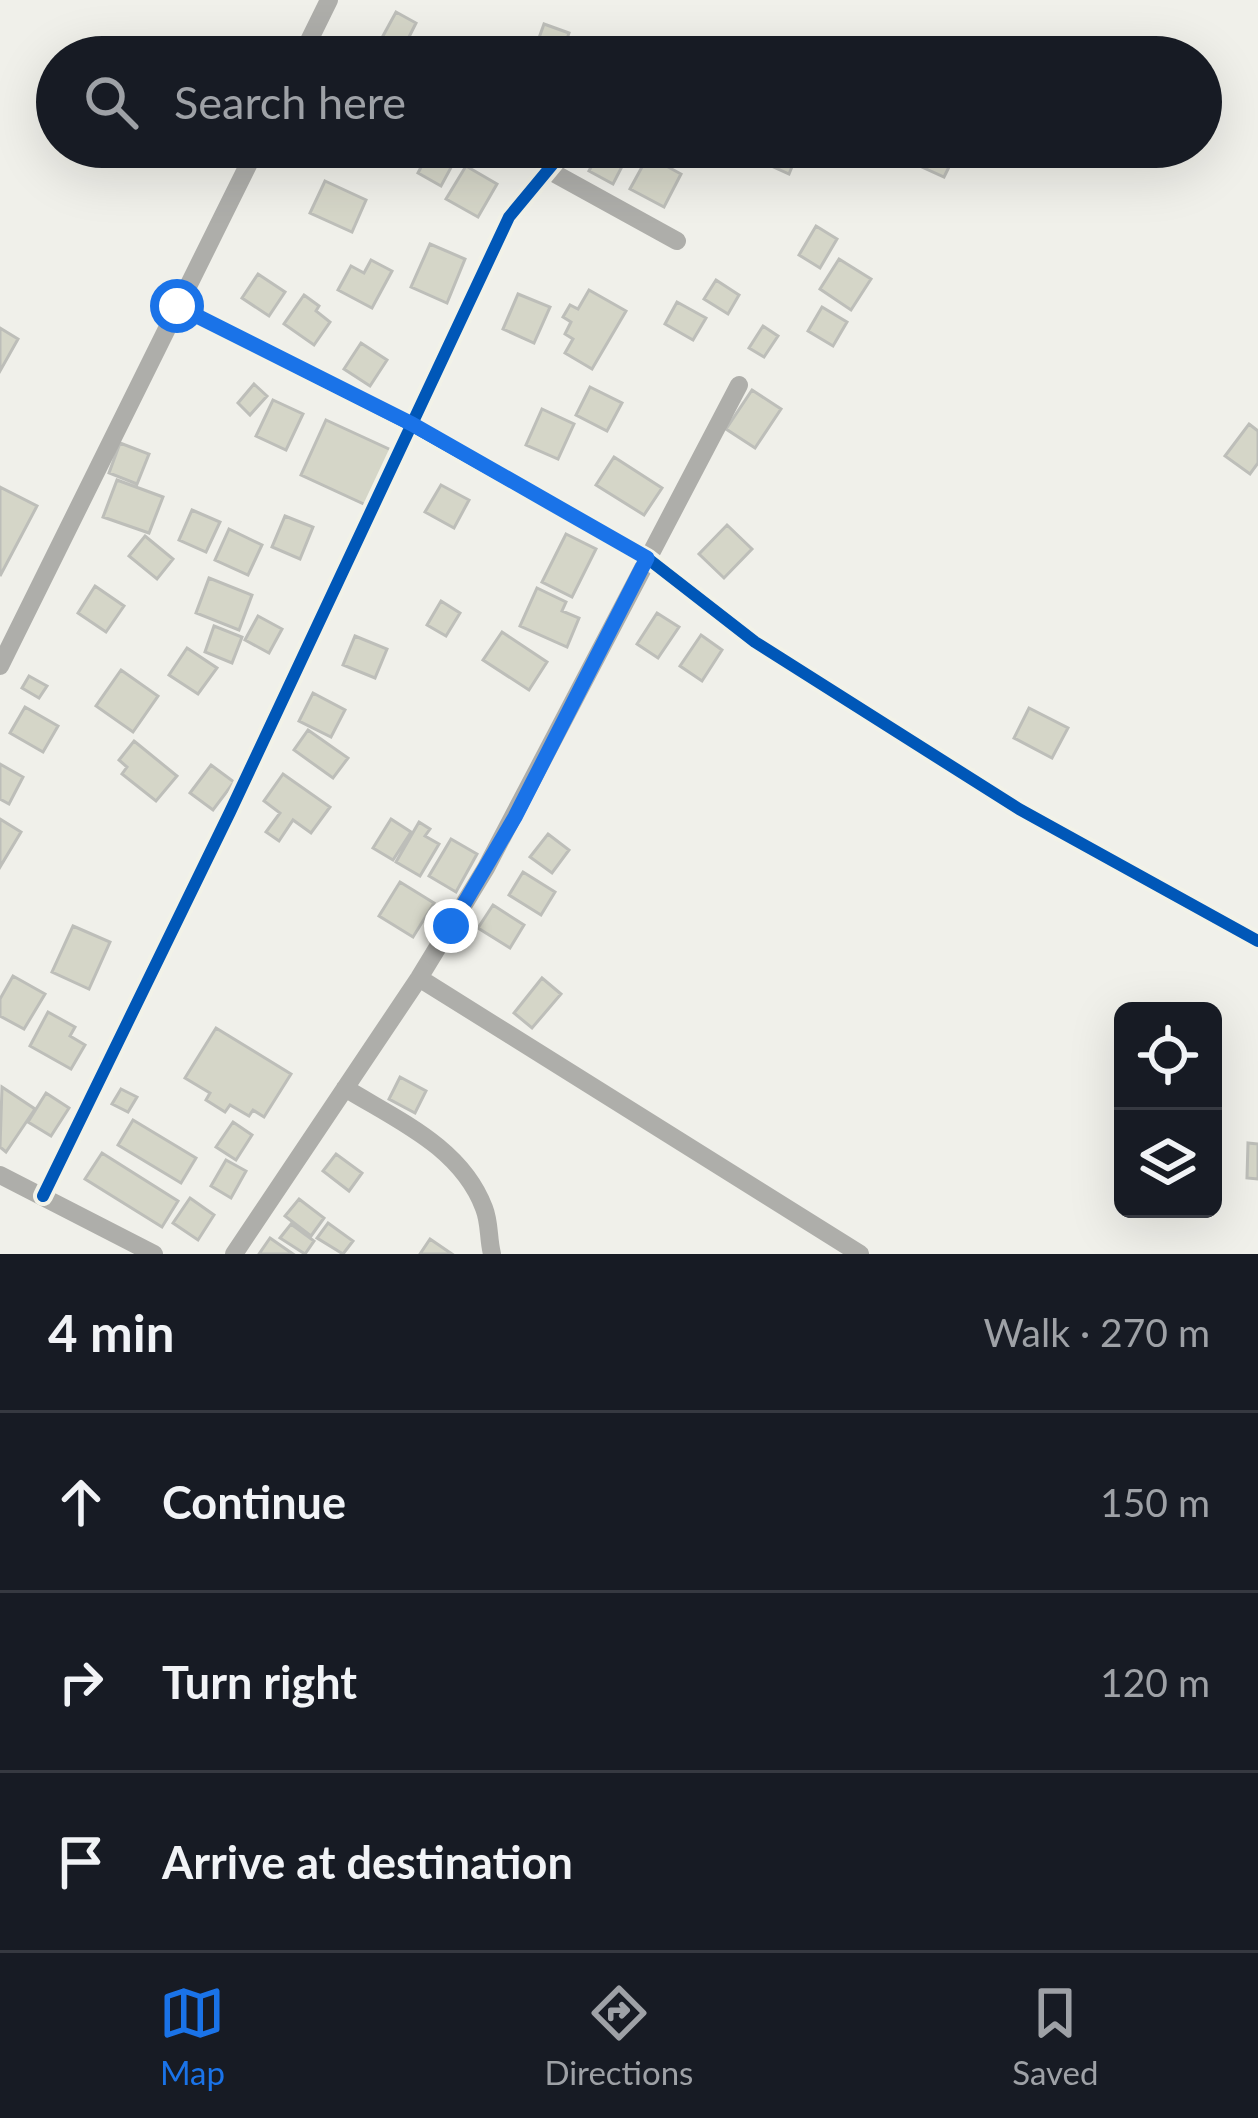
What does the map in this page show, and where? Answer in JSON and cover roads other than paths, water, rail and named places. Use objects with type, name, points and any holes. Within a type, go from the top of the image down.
[{"type":"street","points":[[311,36],[329,0]]},
{"type":"street","points":[[0,666],[246,168]]},
{"type":"street","points":[[43,1196],[240,791],[508,217],[552,168]]},
{"type":"street","points":[[550,171],[677,241]]},
{"type":"street","points":[[177,306],[412,424],[647,558],[755,642],[1018,809],[1258,941]]},
{"type":"street","points":[[234,1254],[419,978],[515,817],[739,385]]},
{"type":"street","points":[[419,978],[860,1254]]},
{"type":"street","points":[[345,1088],[422,1135],[464,1172],[486,1212],[492,1254]]},
{"type":"street","points":[[0,1175],[154,1254]]}]
